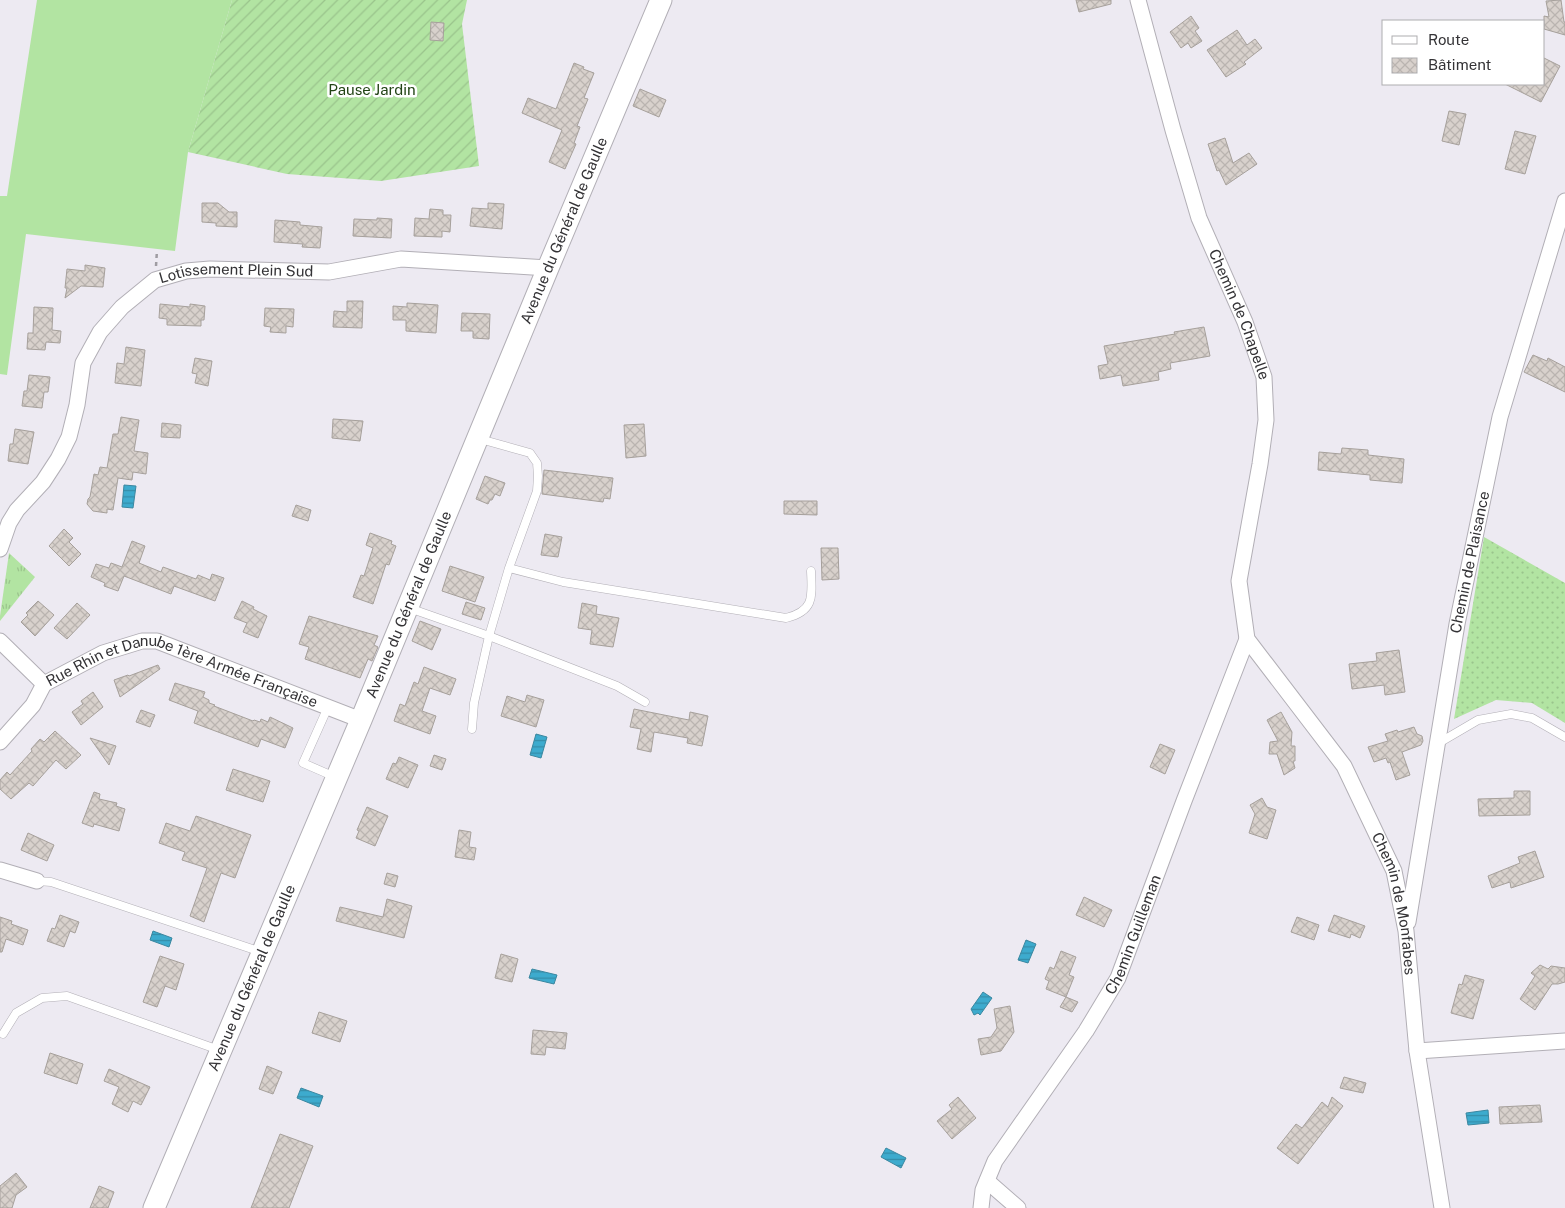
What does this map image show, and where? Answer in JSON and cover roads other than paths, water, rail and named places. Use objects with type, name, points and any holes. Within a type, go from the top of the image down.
[{"type":"main road","name":"Avenue du Général de Gaulle","points":[[154,1208],[361,720],[660,0]]},
{"type":"street","name":"Chemin de Chapelle","points":[[1138,0],[1199,218],[1245,322],[1264,378],[1266,420],[1239,581],[1247,639]]},
{"type":"street","name":"Chemin de Plaisance","points":[[1406,931],[1457,624],[1500,417],[1565,201]]},
{"type":"street","name":"Lotissement Plein Sud","points":[[0,548],[9,523],[17,510],[43,482],[69,437],[77,404],[83,362],[100,332],[122,307],[155,280],[186,271],[210,269],[329,272],[401,259],[548,268]]},
{"type":"street","name":"Chemin de Monfabes","points":[[1247,639],[1344,766],[1394,871],[1406,931],[1417,1051],[1442,1208]]},
{"type":"street","name":"Chemin Guilleman","points":[[981,1208],[983,1190],[995,1161],[1086,1031],[1118,978],[1247,639]]},
{"type":"street","points":[[0,641],[44,684]]},
{"type":"street","name":"Rue Rhin et Danube 1ère Armée Française","points":[[0,742],[33,705],[44,684],[103,652],[142,641],[157,641],[361,720]]},
{"type":"street","points":[[0,870],[37,881]]},
{"type":"street","points":[[1417,1051],[1565,1041]]},
{"type":"street","points":[[986,1181],[1018,1208]]},
{"type":"lane","points":[[472,729],[474,702],[488,636],[508,568],[537,491],[538,476],[537,463],[530,453],[478,438]]},
{"type":"lane","points":[[508,568],[563,582],[786,618],[798,615],[808,606],[812,595],[811,571]]},
{"type":"lane","points":[[407,607],[617,686],[645,702]]},
{"type":"lane","points":[[328,707],[303,762],[336,777]]},
{"type":"lane","points":[[1437,744],[1478,720],[1511,714],[1532,718],[1565,737]]},
{"type":"lane","points":[[37,881],[51,882],[262,952]]},
{"type":"lane","points":[[3,1034],[16,1014],[42,998],[67,996],[220,1050]]},
{"type":"water","points":[[124,485],[136,486],[133,508],[122,507]]},
{"type":"water","points":[[536,734],[547,737],[541,758],[530,755]]},
{"type":"water","points":[[153,931],[172,938],[169,947],[150,940]]},
{"type":"water","points":[[1026,940],[1036,944],[1028,963],[1018,960]]},
{"type":"water","points":[[532,969],[557,975],[554,984],[529,978]]},
{"type":"water","points":[[983,992],[992,998],[980,1015],[978,1013],[974,1015],[971,1009]]},
{"type":"water","points":[[301,1088],[323,1096],[319,1107],[297,1098]]},
{"type":"water","points":[[1488,1110],[1489,1123],[1468,1125],[1466,1113]]},
{"type":"water","points":[[886,1148],[906,1158],[901,1168],[881,1157]]},
{"type":"park label","name":"Pause Jardin","points":[[372,90]]}]
